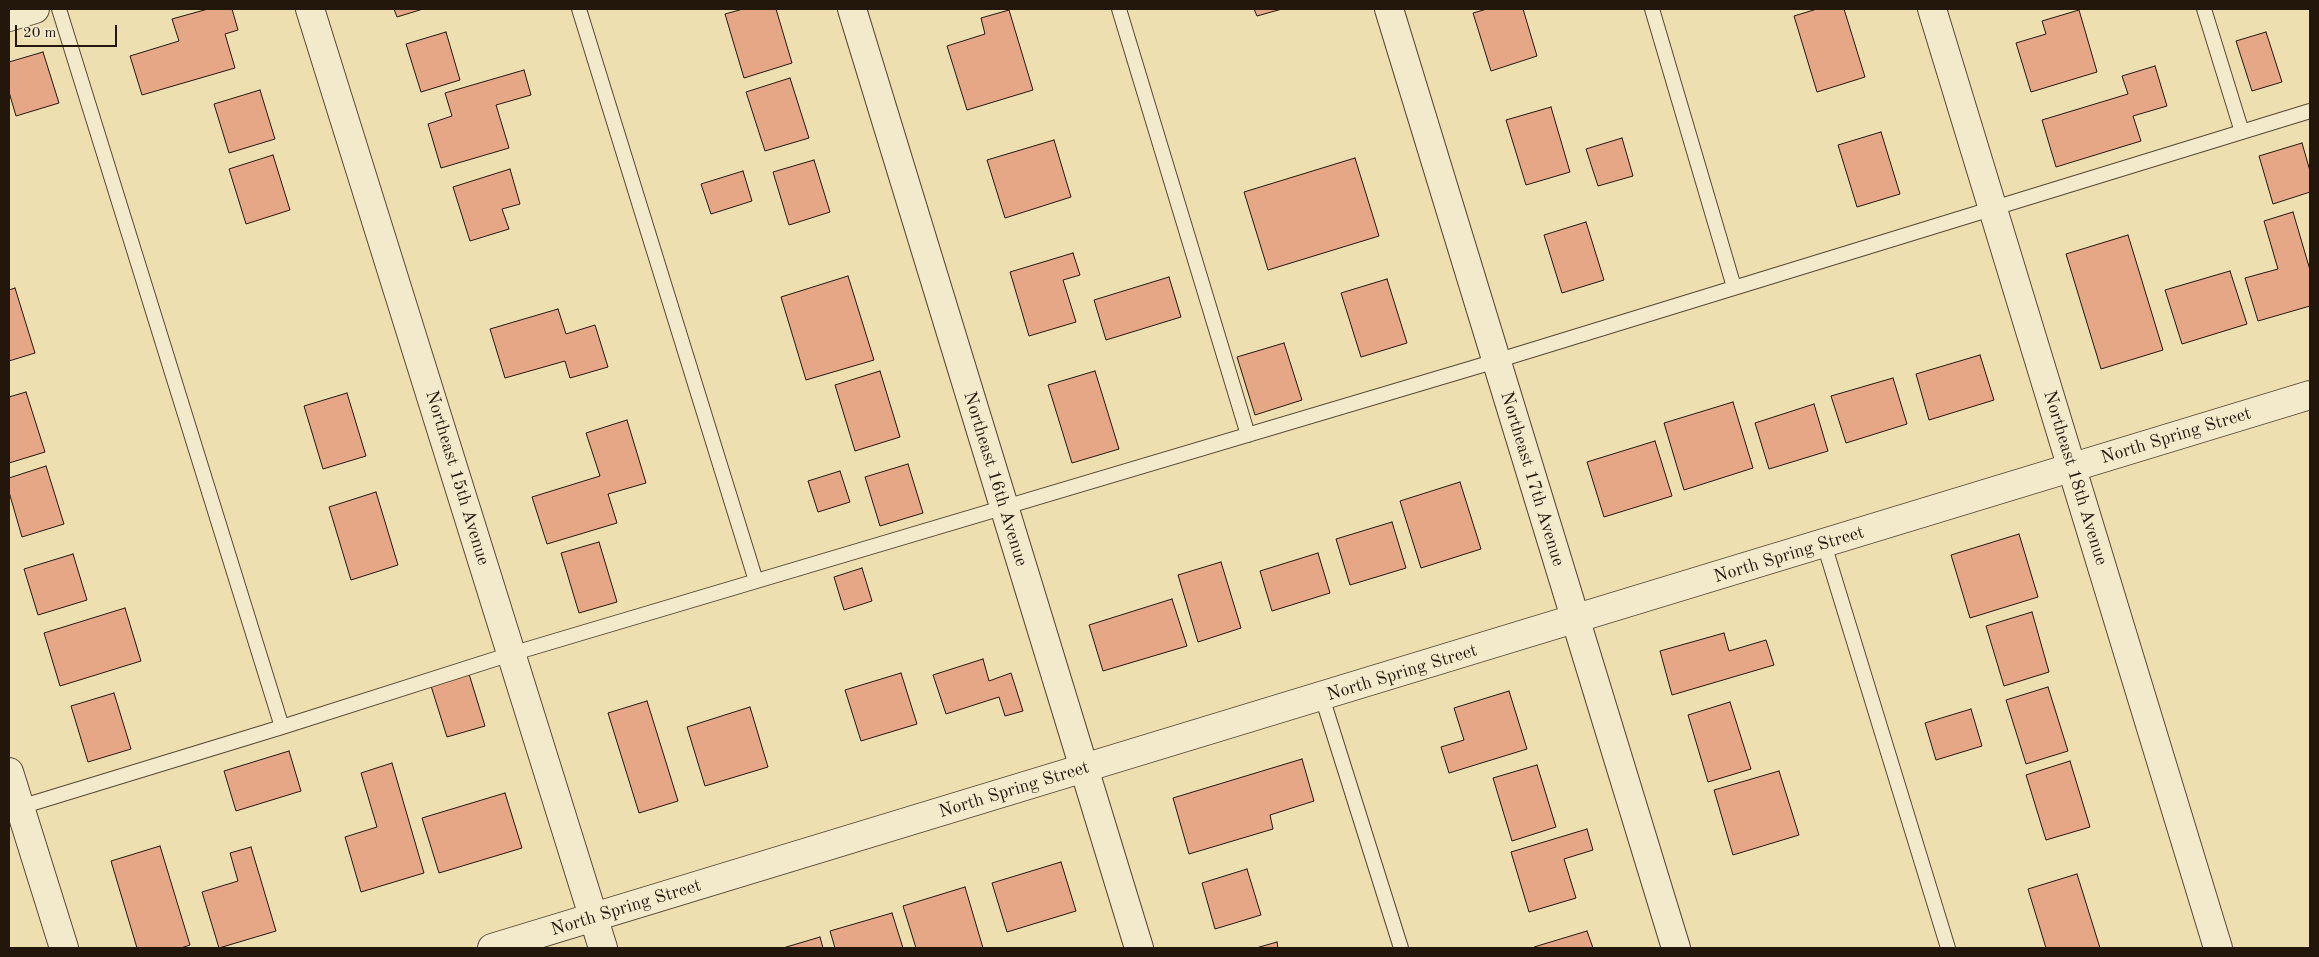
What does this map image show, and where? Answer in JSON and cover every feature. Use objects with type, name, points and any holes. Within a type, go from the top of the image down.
[{"type":"street","points":[[9,17],[35,9]]},
{"type":"street","name":"Northeast 15th Avenue","points":[[310,9],[602,948]]},
{"type":"street","name":"Northeast 16th Avenue","points":[[852,9],[1139,948]]},
{"type":"street","name":"Northeast 17th Avenue","points":[[1389,9],[1676,948]]},
{"type":"street","name":"Northeast 18th Avenue","points":[[1932,9],[2218,948]]},
{"type":"street","name":"North Spring Street","points":[[492,948],[2310,395]]},
{"type":"street","points":[[9,772],[14,809],[64,948]]},
{"type":"lane","points":[[59,9],[282,727]]},
{"type":"lane","points":[[579,9],[756,581]]},
{"type":"lane","points":[[1119,9],[1248,435]]},
{"type":"lane","points":[[1652,9],[1734,287]]},
{"type":"lane","points":[[2204,9],[2242,132]]},
{"type":"lane","points":[[14,809],[282,727],[511,654],[1496,361],[2310,111]]},
{"type":"lane","points":[[1824,544],[1948,948]]},
{"type":"lane","points":[[1322,697],[1401,948]]},
{"type":"building","points":[[208,9],[232,9],[238,30],[225,34],[235,68],[142,95],[130,56],[179,41],[172,19]]},
{"type":"building","points":[[394,9],[423,9],[397,17]]},
{"type":"building","points":[[743,9],[776,9],[792,63],[744,78],[725,14]]},
{"type":"building","points":[[1254,9],[1282,9],[1257,16]]},
{"type":"building","points":[[1487,9],[1523,9],[1537,56],[1491,71],[1473,13]]},
{"type":"building","points":[[1817,9],[1844,9],[1865,77],[1817,92],[1794,16]]},
{"type":"building","points":[[1009,10],[1033,90],[967,110],[947,46],[985,34],[981,18]]},
{"type":"building","points":[[2079,10],[2097,72],[2031,92],[2016,43],[2046,34],[2042,21]]},
{"type":"building","points":[[446,32],[460,80],[421,92],[406,44]]},
{"type":"building","points":[[2266,32],[2282,82],[2252,91],[2236,41]]},
{"type":"building","points":[[43,52],[59,103],[16,116],[9,92],[9,62]]},
{"type":"building","points":[[2155,66],[2167,106],[2133,116],[2141,141],[2056,167],[2042,120],[2128,94],[2122,76]]},
{"type":"building","points":[[524,70],[531,95],[496,105],[509,148],[441,168],[428,124],[452,116],[445,93]]},
{"type":"building","points":[[790,78],[809,138],[765,151],[746,92]]},
{"type":"building","points":[[260,90],[275,139],[229,153],[214,104]]},
{"type":"building","points":[[1551,107],[1570,172],[1526,185],[1506,120]]},
{"type":"building","points":[[1881,132],[1900,194],[1857,207],[1838,145]]},
{"type":"building","points":[[1622,138],[1633,176],[1598,186],[1586,149]]},
{"type":"building","points":[[1054,140],[1071,197],[1005,218],[987,160]]},
{"type":"building","points":[[2302,143],[2310,171],[2310,192],[2273,204],[2259,156]]},
{"type":"building","points":[[273,155],[290,210],[246,224],[229,169]]},
{"type":"building","points":[[1355,158],[1379,236],[1268,270],[1244,192]]},
{"type":"building","points":[[814,160],[830,212],[789,225],[773,172]]},
{"type":"building","points":[[510,169],[520,204],[502,209],[509,229],[470,241],[453,187]]},
{"type":"building","points":[[743,171],[752,201],[711,214],[701,184]]},
{"type":"building","points":[[2293,212],[2310,270],[2310,306],[2258,321],[2245,278],[2278,269],[2264,221]]},
{"type":"building","points":[[1586,222],[1604,280],[1562,293],[1544,235]]},
{"type":"building","points":[[2128,235],[2163,350],[2101,369],[2066,254]]},
{"type":"building","points":[[1073,253],[1080,275],[1063,280],[1076,322],[1029,336],[1010,272]]},
{"type":"building","points":[[2230,271],[2247,324],[2182,344],[2165,290]]},
{"type":"building","points":[[848,276],[874,360],[806,380],[781,297]]},
{"type":"building","points":[[1169,277],[1181,317],[1106,340],[1094,300]]},
{"type":"building","points":[[1387,279],[1407,343],[1361,357],[1341,293]]},
{"type":"building","points":[[15,288],[35,353],[9,361],[9,290]]},
{"type":"building","points":[[558,309],[566,334],[595,325],[608,367],[570,378],[565,361],[505,378],[490,329]]},
{"type":"building","points":[[1284,343],[1302,400],[1255,415],[1237,357]]},
{"type":"building","points":[[1980,355],[1994,400],[1929,420],[1916,374]]},
{"type":"building","points":[[880,371],[900,437],[855,451],[835,385]]},
{"type":"building","points":[[1095,371],[1119,449],[1072,463],[1048,385]]},
{"type":"building","points":[[1893,378],[1907,424],[1846,443],[1831,396]]},
{"type":"building","points":[[26,392],[45,452],[9,463],[9,397]]},
{"type":"building","points":[[347,393],[366,456],[323,469],[304,406]]},
{"type":"building","points":[[1733,402],[1753,468],[1684,490],[1664,423]]},
{"type":"building","points":[[1814,404],[1828,451],[1769,469],[1755,423]]},
{"type":"building","points":[[627,420],[646,483],[608,494],[617,523],[547,544],[532,497],[600,476],[586,433]]},
{"type":"building","points":[[1655,441],[1672,496],[1604,517],[1587,462]]},
{"type":"building","points":[[908,464],[923,513],[880,526],[865,477]]},
{"type":"building","points":[[46,466],[64,524],[22,537],[9,492],[9,478]]},
{"type":"building","points":[[840,471],[850,502],[818,512],[808,481]]},
{"type":"building","points":[[1460,482],[1481,549],[1421,568],[1400,501]]},
{"type":"building","points":[[376,492],[398,565],[351,580],[329,507]]},
{"type":"building","points":[[1392,522],[1406,568],[1350,585],[1336,539]]},
{"type":"building","points":[[2019,534],[2038,597],[1970,618],[1951,555]]},
{"type":"building","points":[[599,542],[617,602],[579,613],[561,553]]},
{"type":"building","points":[[1318,553],[1330,593],[1272,611],[1260,571]]},
{"type":"building","points":[[73,554],[87,600],[38,615],[24,569]]},
{"type":"building","points":[[1221,562],[1241,628],[1198,642],[1178,575]]},
{"type":"building","points":[[862,568],[872,601],[844,610],[834,577]]},
{"type":"building","points":[[1172,599],[1187,646],[1103,671],[1089,625]]},
{"type":"building","points":[[125,608],[141,661],[60,686],[44,633]]},
{"type":"building","points":[[2032,612],[2049,672],[2004,686],[1986,626]]},
{"type":"building","points":[[1724,633],[1729,651],[1766,640],[1774,665],[1672,695],[1660,651]]},
{"type":"building","points":[[983,659],[989,681],[1011,673],[1023,711],[1005,716],[999,697],[946,714],[933,675]]},
{"type":"building","points":[[901,673],[917,724],[861,741],[845,690]]},
{"type":"building","points":[[469,674],[485,726],[447,737],[431,686]]},
{"type":"building","points":[[2048,687],[2068,751],[2026,764],[2006,700]]},
{"type":"building","points":[[1509,691],[1527,749],[1449,773],[1441,747],[1464,740],[1454,708]]},
{"type":"building","points":[[114,693],[131,749],[88,762],[71,706]]},
{"type":"building","points":[[647,701],[678,801],[639,813],[608,713]]},
{"type":"building","points":[[1730,702],[1751,769],[1708,782],[1688,715]]},
{"type":"building","points":[[750,707],[768,767],[705,786],[687,727]]},
{"type":"building","points":[[1971,709],[1982,746],[1936,760],[1925,723]]},
{"type":"building","points":[[289,751],[301,791],[236,811],[224,771]]},
{"type":"building","points":[[1302,759],[1314,801],[1270,815],[1273,829],[1189,854],[1173,798]]},
{"type":"building","points":[[2070,761],[2090,827],[2046,840],[2026,775]]},
{"type":"building","points":[[392,763],[424,873],[361,892],[345,837],[377,827],[361,773]]},
{"type":"building","points":[[1537,765],[1556,827],[1512,841],[1493,778]]},
{"type":"building","points":[[1779,771],[1799,835],[1733,855],[1714,790]]},
{"type":"building","points":[[505,793],[522,848],[439,873],[422,818]]},
{"type":"building","points":[[1587,829],[1593,850],[1564,859],[1576,898],[1529,912],[1511,852]]},
{"type":"building","points":[[160,846],[190,945],[181,948],[137,948],[111,861]]},
{"type":"building","points":[[251,847],[276,931],[219,948],[202,892],[238,881],[230,853]]},
{"type":"building","points":[[1061,862],[1076,911],[1007,932],[992,883]]},
{"type":"building","points":[[1247,869],[1261,915],[1215,929],[1202,883]]},
{"type":"building","points":[[2077,874],[2100,948],[2046,948],[2028,889]]},
{"type":"building","points":[[965,887],[983,948],[916,948],[903,906]]},
{"type":"building","points":[[892,913],[903,948],[835,948],[830,931]]},
{"type":"building","points":[[1587,931],[1593,948],[1534,948],[1534,947]]},
{"type":"building","points":[[820,937],[823,948],[783,948]]},
{"type":"building","points":[[1277,942],[1278,948],[1256,948]]}]
